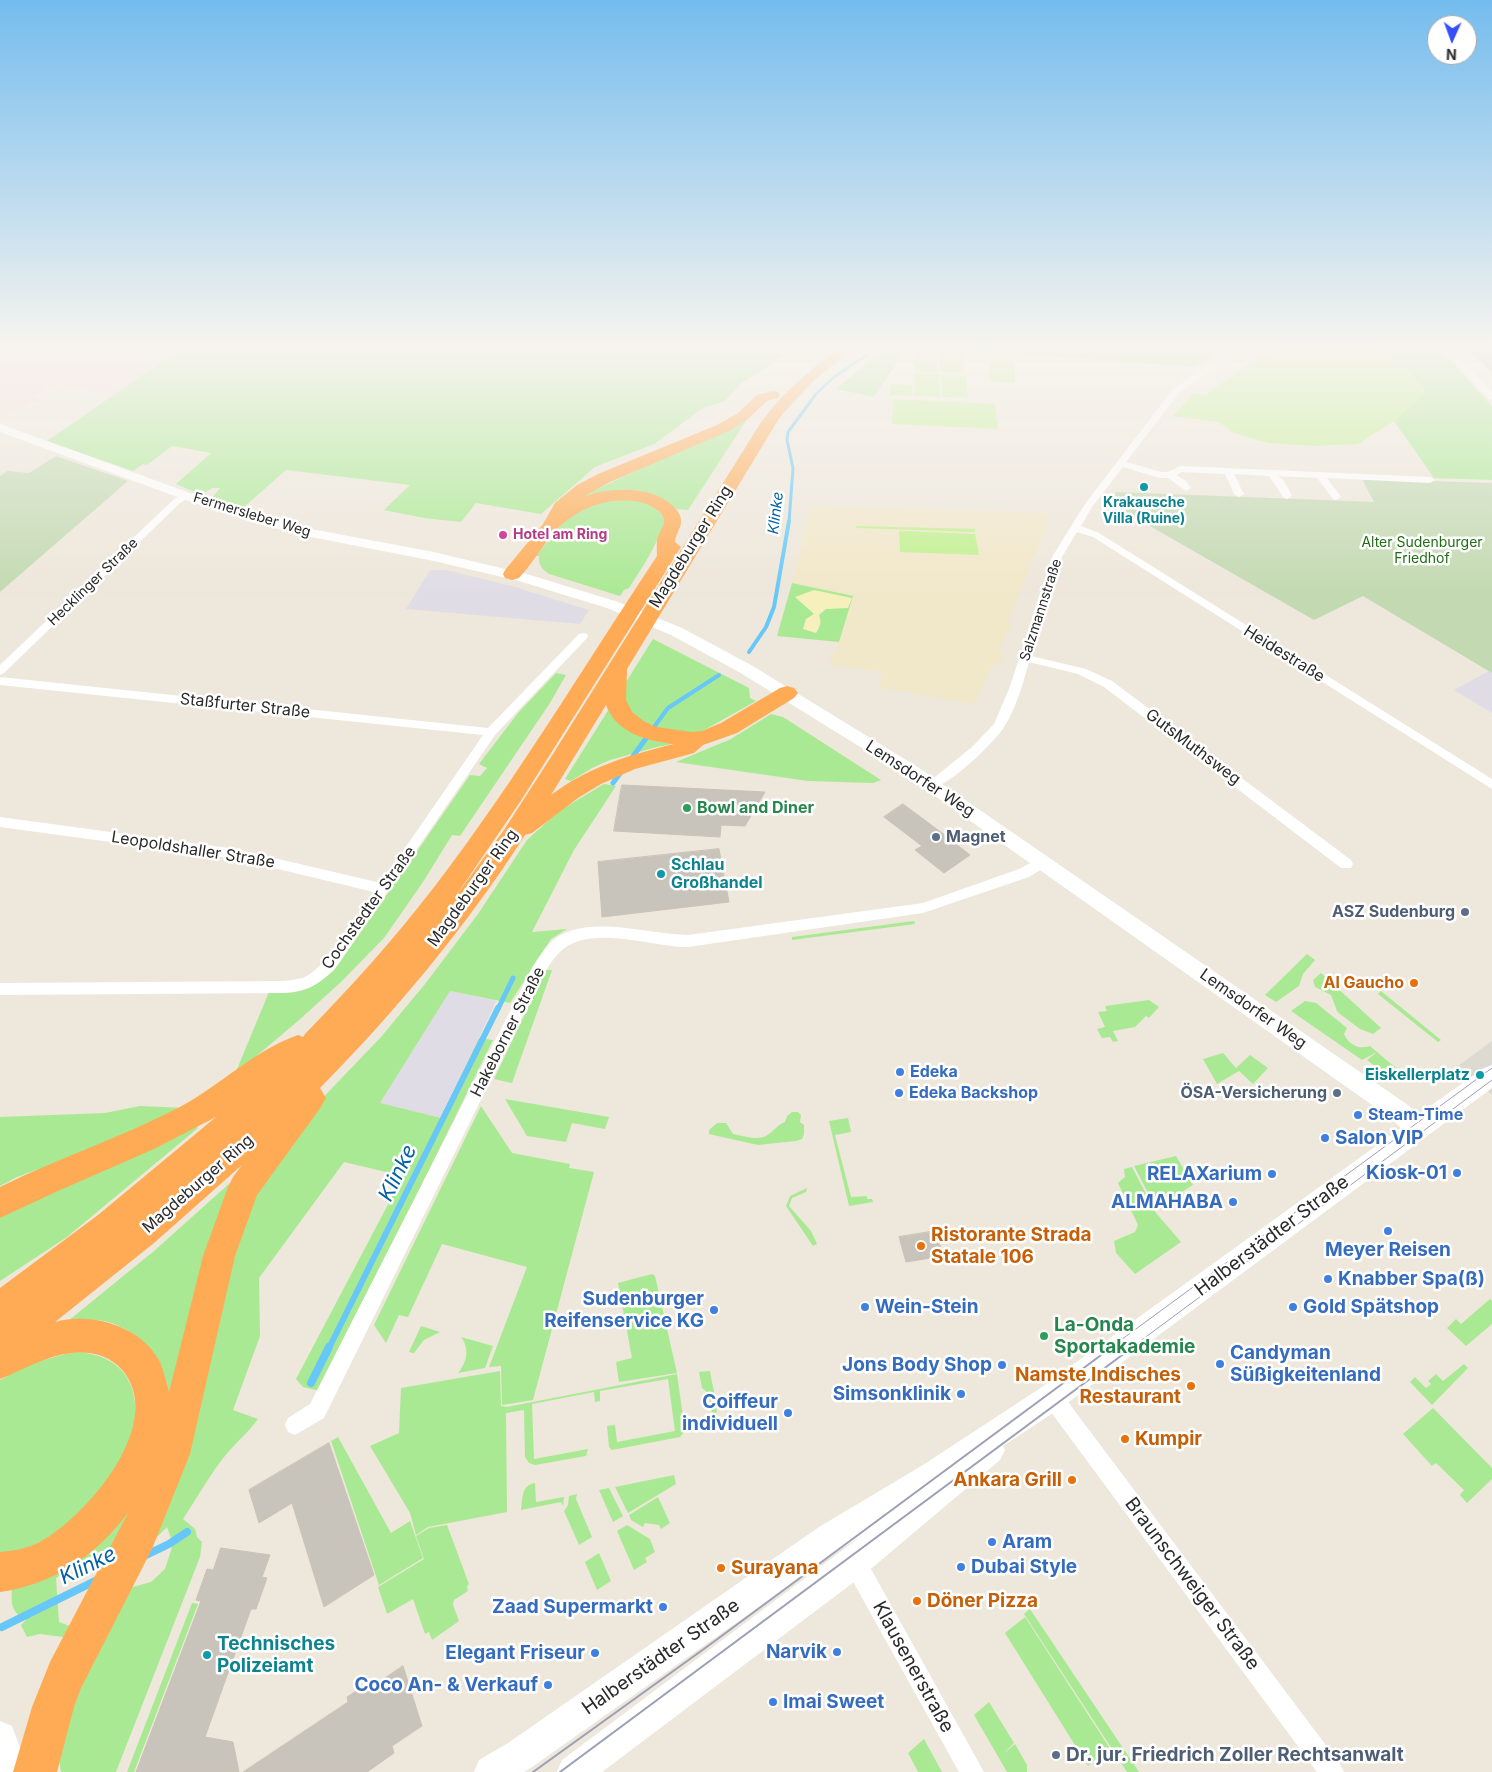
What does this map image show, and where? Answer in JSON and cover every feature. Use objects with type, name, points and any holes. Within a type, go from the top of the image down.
[{"type":"highway","points":[[512,574],[550,526],[561,507],[583,489],[611,475],[714,432]]},
{"type":"highway","name":"Magdeburger Ring","points":[[646,604],[666,555],[746,432]]},
{"type":"highway","name":"Magdeburger Ring","points":[[0,1309],[148,1196],[262,1094],[319,1038],[405,942],[462,869],[630,628],[763,432]]},
{"type":"highway","points":[[550,526],[572,508],[589,500],[616,496],[644,498],[663,506],[672,517],[672,526],[666,539],[666,555]]},
{"type":"highway","name":"Magdeburger Ring","points":[[0,1344],[110,1259],[189,1194],[290,1103],[370,1019],[447,926],[512,836],[618,667],[630,628]]},
{"type":"highway","points":[[618,667],[619,683],[615,694],[620,712],[627,720],[651,733],[688,738],[721,731],[787,693]]},
{"type":"highway","points":[[512,836],[583,783],[616,768],[686,748],[688,738]]},
{"type":"highway","points":[[35,1772],[59,1692],[107,1593],[138,1536],[172,1454],[219,1256],[244,1187],[370,1019]]},
{"type":"highway","points":[[0,1204],[50,1178],[177,1124],[213,1104],[282,1054],[319,1038]]},
{"type":"highway","points":[[0,1362],[54,1340],[88,1336],[105,1338],[122,1347],[138,1360],[149,1379],[154,1402],[151,1424],[144,1447],[132,1475],[115,1502],[94,1525],[70,1545],[42,1562],[15,1571],[0,1572]]},
{"type":"street","name":"Fermersleber Weg","points":[[10,432],[250,516],[318,535],[426,554],[512,574]]},
{"type":"street","name":"Salzmannstraße","points":[[931,784],[946,776],[996,731],[1010,703],[1026,658],[1057,557],[1074,527],[1145,432]]},
{"type":"street","points":[[1120,464],[1160,475],[1170,475],[1180,469],[1430,479]]},
{"type":"street","points":[[1228,471],[1238,494]]},
{"type":"street","points":[[1272,472],[1287,496]]},
{"type":"street","points":[[1320,474],[1336,497]]},
{"type":"street","points":[[1170,475],[1183,483],[1186,488]]},
{"type":"street","name":"Hecklinger Straße","points":[[0,671],[176,502],[187,495]]},
{"type":"street","name":"Heidestraße","points":[[1074,527],[1096,535],[1492,785]]},
{"type":"street","name":"Lemsdorfer Weg","points":[[512,574],[570,591],[634,614],[671,629],[754,672],[931,784],[1397,1110],[1418,1128]]},
{"type":"street","name":"Cochstedter Straße","points":[[0,989],[282,987],[313,980],[324,972],[384,889],[491,732],[583,636]]},
{"type":"street","name":"GutsMuthsweg","points":[[1026,658],[1082,671],[1108,684],[1346,864]]},
{"type":"street","name":"Staßfurter Straße","points":[[0,680],[491,732]]},
{"type":"street","name":"Leopoldshaller Straße","points":[[0,822],[236,854],[384,889]]},
{"type":"street","name":"Hakeborner Straße","points":[[295,1425],[317,1411],[538,970],[547,956],[558,945],[578,934],[595,931],[672,941],[688,941],[923,908],[1024,874],[1042,862]]},
{"type":"street","name":"Halberstädter Straße","points":[[491,1772],[520,1755],[830,1538],[933,1475],[1052,1397],[1492,1075]]},
{"type":"street","name":"Halberstädter Straße","points":[[574,1772],[855,1562],[1052,1397]]},
{"type":"street","name":"Braunschweiger Straße","points":[[1052,1397],[1332,1772]]},
{"type":"street","points":[[830,1538],[850,1555],[855,1562]]},
{"type":"street","name":"Klausenerstraße","points":[[855,1562],[972,1772]]},
{"type":"street","points":[[0,1738],[12,1772]]},
{"type":"shaded area","points":[[810,506],[1049,513],[1043,535],[1008,622],[1012,626],[1010,631],[1006,633],[999,651],[1003,655],[1001,663],[992,665],[975,704],[878,687],[883,672],[829,664],[839,642],[853,596],[792,583]]},
{"type":"shaded area","points":[[430,570],[446,570],[515,587],[589,610],[580,624],[406,609]]},
{"type":"shaded area","points":[[1489,671],[1492,673],[1492,713],[1454,690]]},
{"type":"shaded area","points":[[450,991],[496,1001],[442,1118],[379,1104]]},
{"type":"shaded area","name":"Eiskellerplatz","points":[[1492,1041],[1492,1095],[1458,1066]]},
{"type":"green space","points":[[60,432],[671,432],[654,444],[595,467],[541,514],[476,503],[461,522],[424,518],[384,510],[410,485],[286,470],[243,508],[212,498],[220,488],[212,488],[202,495],[176,484],[211,453],[172,446],[147,465],[143,464],[133,471],[47,441]]},
{"type":"green space","points":[[719,432],[739,432],[688,510],[675,509],[656,498],[580,497]]},
{"type":"green space","points":[[1232,432],[1377,432],[1358,444],[1315,446],[1268,443]]},
{"type":"green space","points":[[1402,432],[1492,432],[1492,480],[1434,478]]},
{"type":"green space","points":[[56,456],[128,481],[0,592],[0,476],[7,471],[29,473]]},
{"type":"green space","name":"Alter Sudenburger Friedhof","points":[[1362,479],[1492,483],[1492,673],[1363,596],[1314,620],[1108,502],[1116,492],[1374,502]]},
{"type":"green space","points":[[602,500],[629,500],[646,503],[660,512],[665,520],[654,547],[644,564],[629,588],[624,590],[620,596],[549,574],[541,566],[539,556],[536,556],[568,516]]},
{"type":"green space","points":[[856,526],[975,529],[975,532],[856,528]]},
{"type":"green space","points":[[899,531],[975,534],[979,555],[900,552]]},
{"type":"green space","points":[[792,583],[853,596],[839,642],[777,636]]},
{"type":"green space","points":[[653,639],[749,688],[750,698],[756,701],[683,742],[610,760],[571,781],[565,779]]},
{"type":"green space","points":[[556,673],[566,675],[550,703],[460,836],[452,835],[423,882],[384,938],[342,981],[235,1074],[269,992],[291,993],[308,989],[323,979],[338,965],[470,775],[480,776],[487,768],[479,764],[518,713]]},
{"type":"green space","points":[[771,714],[783,717],[881,780],[873,783],[808,781],[676,762],[731,739]]},
{"type":"green space","points":[[604,784],[616,786],[574,850],[532,932],[567,929],[551,939],[510,1003],[450,991],[380,1103],[441,1118],[479,1038],[493,1040],[320,1391],[303,1387],[296,1379],[403,1176],[344,1162],[259,1278],[260,1336],[233,1410],[258,1419],[219,1464],[183,1519],[195,1529],[197,1537],[202,1542],[200,1557],[116,1772],[61,1772],[59,1760],[63,1726],[122,1590],[151,1582],[165,1569],[173,1544],[167,1527],[153,1541],[246,1210],[312,1109],[381,1037],[425,984],[478,914],[527,840],[559,811]]},
{"type":"green space","points":[[914,921],[915,924],[792,940],[792,937]]},
{"type":"green space","points":[[1307,954],[1315,960],[1303,974],[1299,986],[1276,1002],[1265,995]]},
{"type":"green space","points":[[546,970],[552,970],[512,1083],[494,1079]]},
{"type":"green space","points":[[1321,973],[1381,1028],[1373,1034],[1360,1029],[1340,1014],[1331,995],[1315,987],[1313,980]]},
{"type":"green space","points":[[1381,991],[1441,1040],[1438,1042],[1378,994]]},
{"type":"green space","points":[[1149,1000],[1159,1007],[1149,1018],[1146,1016],[1135,1027],[1113,1031],[1118,1041],[1113,1042],[1110,1037],[1102,1038],[1097,1029],[1105,1027],[1098,1012],[1107,1011],[1105,1006]]},
{"type":"green space","points":[[1305,1001],[1316,1003],[1347,1028],[1344,1034],[1352,1044],[1358,1047],[1370,1046],[1377,1052],[1362,1060],[1291,1011]]},
{"type":"green space","points":[[1377,1052],[1396,1068],[1386,1075],[1367,1060]]},
{"type":"green space","points":[[1223,1053],[1236,1068],[1250,1055],[1268,1068],[1253,1084],[1239,1071],[1217,1084],[1203,1059]]},
{"type":"green space","points":[[505,1099],[609,1117],[605,1129],[572,1123],[566,1142],[527,1136]]},
{"type":"green space","points":[[140,1106],[186,1108],[115,1142],[17,1177],[0,1186],[0,1117],[105,1113]]},
{"type":"green space","points":[[481,1106],[512,1153],[570,1164],[569,1168],[594,1172],[533,1400],[502,1405],[501,1366],[489,1367],[527,1267],[442,1244],[408,1317],[399,1315],[386,1343],[374,1325]]},
{"type":"green space","points":[[792,1112],[798,1112],[801,1115],[800,1122],[804,1125],[802,1139],[796,1141],[758,1145],[709,1134],[709,1130],[717,1123],[726,1123],[733,1134],[761,1138],[785,1122],[787,1116]]},
{"type":"green space","points":[[848,1118],[851,1132],[835,1135],[851,1197],[867,1196],[867,1199],[872,1199],[873,1202],[849,1206],[829,1121]]},
{"type":"green space","points":[[194,1124],[198,1128],[67,1237],[0,1281],[0,1216]]},
{"type":"green space","points":[[1176,1156],[1193,1185],[1156,1208],[1134,1166]]},
{"type":"green space","points":[[1132,1167],[1156,1213],[1181,1242],[1135,1274],[1116,1253],[1114,1241],[1135,1232],[1138,1225],[1118,1183],[1125,1177],[1124,1169]]},
{"type":"green space","points":[[230,1183],[170,1410],[145,1344],[140,1339],[109,1322],[95,1320],[68,1321],[154,1251]]},
{"type":"green space","points":[[807,1188],[806,1192],[792,1198],[789,1206],[811,1231],[817,1244],[813,1246],[786,1206],[790,1196]]},
{"type":"green space","points":[[652,1274],[655,1276],[677,1373],[619,1382],[616,1362],[632,1358],[618,1283]]},
{"type":"green space","points":[[1490,1299],[1492,1301],[1492,1324],[1466,1346],[1447,1328],[1456,1319],[1461,1324]]},
{"type":"green space","points":[[421,1326],[440,1332],[424,1340],[414,1353],[409,1352]]},
{"type":"green space","points":[[461,1337],[493,1346],[485,1368],[458,1373],[464,1364],[466,1355],[466,1346]]},
{"type":"green space","points":[[74,1352],[108,1360],[120,1369],[129,1380],[134,1394],[135,1409],[134,1426],[129,1448],[99,1501],[70,1524],[44,1541],[0,1556],[0,1380],[36,1363]]},
{"type":"green space","points":[[1464,1364],[1468,1368],[1432,1405],[1410,1382],[1415,1377],[1426,1388],[1431,1384],[1428,1381],[1436,1374],[1443,1381]]},
{"type":"green space","points":[[500,1371],[501,1406],[507,1407],[677,1374],[685,1431],[680,1437],[612,1450],[609,1447],[607,1426],[615,1425],[617,1442],[675,1431],[668,1379],[600,1391],[600,1401],[595,1402],[594,1392],[532,1404],[534,1459],[588,1449],[586,1456],[535,1465],[529,1463],[525,1457],[524,1410],[506,1413],[507,1512],[428,1527],[416,1535],[410,1513],[370,1446],[399,1433],[401,1388]]},
{"type":"green space","points":[[710,1371],[717,1407],[716,1418],[713,1419],[708,1393],[702,1388],[699,1372]]},
{"type":"green space","points":[[1433,1408],[1492,1468],[1492,1479],[1467,1503],[1460,1495],[1464,1490],[1436,1463],[1432,1466],[1403,1434]]},
{"type":"green space","points":[[338,1437],[391,1533],[410,1521],[423,1558],[379,1585],[331,1441]]},
{"type":"green space","points":[[674,1475],[676,1484],[628,1513],[615,1487]]},
{"type":"green space","points":[[535,1483],[536,1502],[564,1497],[563,1506],[561,1502],[521,1510],[525,1489],[530,1484]]},
{"type":"green space","points":[[609,1488],[623,1516],[613,1522],[599,1490]]},
{"type":"green space","points":[[138,1489],[116,1550],[86,1558],[84,1562],[56,1578],[59,1622],[75,1628],[71,1638],[40,1634],[27,1637],[21,1625],[26,1620],[17,1614],[13,1607],[12,1588]]},
{"type":"green space","points":[[577,1494],[576,1499],[592,1537],[579,1545],[564,1511],[568,1505],[569,1496]]},
{"type":"green space","points":[[658,1497],[670,1523],[661,1529],[659,1525],[645,1523],[643,1527],[631,1520],[629,1515]]},
{"type":"green space","points":[[447,1525],[469,1584],[467,1586],[468,1591],[454,1600],[453,1605],[459,1621],[432,1640],[429,1632],[425,1634],[413,1599],[387,1614],[378,1587],[424,1559],[416,1536],[429,1528]]},
{"type":"green space","points":[[627,1525],[650,1539],[655,1552],[645,1558],[647,1562],[634,1570],[617,1531]]},
{"type":"green space","points":[[599,1553],[611,1581],[597,1590],[585,1562]]},
{"type":"green space","points":[[192,1603],[198,1604],[134,1772],[127,1772]]},
{"type":"green space","points":[[1030,1609],[1139,1772],[1127,1772],[1024,1614]]},
{"type":"green space","points":[[1025,1617],[1109,1747],[1088,1766],[1005,1633]]},
{"type":"green space","points":[[989,1702],[1014,1743],[1003,1754],[1015,1744],[1027,1765],[1027,1772],[1007,1772],[974,1715]]},
{"type":"green space","points":[[924,1739],[942,1772],[918,1772],[908,1753]]},
{"type":"sand","points":[[814,590],[852,598],[848,608],[826,609],[819,615],[820,624],[816,633],[803,629],[806,619],[814,614],[795,597]]},
{"type":"building","name":"Bowl and Diner","points":[[622,785],[765,792],[745,826],[721,825],[720,837],[614,831]]},
{"type":"building","name":"Magnet","points":[[903,804],[970,855],[944,873],[915,850],[922,846],[884,817]]},
{"type":"building","name":"Schlau Großhandel","points":[[719,849],[729,902],[602,917],[598,862]]},
{"type":"building","name":"Ristorante Strada Statale 106","points":[[936,1231],[943,1256],[906,1262],[899,1237]]},
{"type":"building","points":[[329,1443],[374,1575],[324,1607],[292,1503],[259,1523],[249,1490]]},
{"type":"building","name":"Technisches Polizeiamt","points":[[221,1548],[270,1555],[262,1577],[267,1578],[256,1609],[251,1609],[205,1737],[233,1742],[239,1772],[136,1772],[201,1601],[196,1600],[207,1569],[213,1570]]},
{"type":"building","name":"Technisches Polizeiamt","points":[[403,1666],[422,1726],[392,1746],[394,1753],[367,1772],[243,1772],[348,1702],[347,1697],[373,1680],[374,1685]]},
{"type":"waterway","name":"Klinke","points":[[788,432],[787,440],[793,468],[789,522]]},
{"type":"waterway","name":"Klinke","points":[[749,652],[766,627],[774,607],[789,521]]},
{"type":"waterway","name":"Klinke","points":[[646,738],[668,708],[719,675]]},
{"type":"waterway","name":"Klinke","points":[[631,759],[647,737]]},
{"type":"waterway","name":"Klinke","points":[[613,783],[621,772]]},
{"type":"waterway","name":"Klinke","points":[[498,1009],[513,978]]},
{"type":"waterway","name":"Klinke","points":[[329,1348],[498,1008]]},
{"type":"waterway","name":"Klinke","points":[[311,1383],[329,1347]]},
{"type":"waterway","name":"Klinke","points":[[144,1556],[169,1544],[187,1532]]},
{"type":"waterway","name":"Klinke","points":[[2,1627],[97,1580]]},
{"type":"tram line","points":[[1110,1348],[1492,1068]]},
{"type":"tram line","points":[[1131,1348],[1492,1080]]},
{"type":"tram line","points":[[533,1772],[708,1646],[1112,1347]]},
{"type":"tram line","points":[[560,1772],[1133,1347]]},
{"type":"place","name":"Krakausche Villa (Ruine)","points":[[1144,487]]},
{"type":"place","name":"Hotel am Ring","points":[[503,535]]},
{"type":"place","name":"Bowl and Diner","points":[[687,808]]},
{"type":"place","name":"Magnet","points":[[936,837]]},
{"type":"place","name":"Schlau Großhandel","points":[[661,874]]},
{"type":"place","name":"ASZ Sudenburg","points":[[1465,912]]},
{"type":"place","name":"Al Gaucho","points":[[1414,983]]},
{"type":"place","name":"Edeka","points":[[900,1072]]},
{"type":"place","name":"Eiskellerplatz","points":[[1480,1075]]},
{"type":"place","name":"Edeka Backshop","points":[[899,1093]]},
{"type":"place","name":"ÖSA-Versicherung","points":[[1337,1093]]},
{"type":"place","name":"Steam-Time","points":[[1358,1115]]},
{"type":"place","name":"Salon VIP","points":[[1325,1138]]},
{"type":"place","name":"Kiosk-01","points":[[1457,1173]]},
{"type":"place","name":"RELAXarium","points":[[1272,1174]]},
{"type":"place","name":"ALMAHABA","points":[[1233,1202]]},
{"type":"place","name":"Meyer Reisen","points":[[1388,1231]]},
{"type":"place","name":"Ristorante Strada Statale 106","points":[[921,1246]]},
{"type":"place","name":"Knabber Spa(ß)","points":[[1328,1279]]},
{"type":"place","name":"Wein-Stein","points":[[865,1307]]},
{"type":"place","name":"Gold Spätshop","points":[[1293,1307]]},
{"type":"place","name":"Sudenburger Reifenservice KG","points":[[714,1310]]},
{"type":"place","name":"La-Onda Sportakademie","points":[[1044,1336]]},
{"type":"place","name":"Candyman Süßigkeitenland","points":[[1220,1364]]},
{"type":"place","name":"Jons Body Shop","points":[[1002,1365]]},
{"type":"place","name":"Namste Indisches Restaurant","points":[[1191,1386]]},
{"type":"place","name":"Simsonklinik","points":[[961,1394]]},
{"type":"place","name":"Coiffeur individuell","points":[[788,1413]]},
{"type":"place","name":"Kumpir","points":[[1125,1439]]},
{"type":"place","name":"Ankara Grill","points":[[1072,1480]]},
{"type":"place","name":"Aram","points":[[992,1542]]},
{"type":"place","name":"Dubai Style","points":[[961,1567]]},
{"type":"place","name":"Surayana","points":[[721,1568]]},
{"type":"place","name":"Döner Pizza","points":[[917,1601]]},
{"type":"place","name":"Zaad Supermarkt","points":[[663,1607]]},
{"type":"place","name":"Narvik","points":[[837,1652]]},
{"type":"place","name":"Elegant Friseur","points":[[595,1653]]},
{"type":"place","name":"Technisches Polizeiamt","points":[[207,1655]]},
{"type":"place","name":"Coco An- & Verkauf","points":[[548,1685]]},
{"type":"place","name":"Imai Sweet","points":[[773,1702]]},
{"type":"place","name":"Dr. jur. Friedrich Zoller Rechtsanwalt","points":[[1056,1755]]}]
